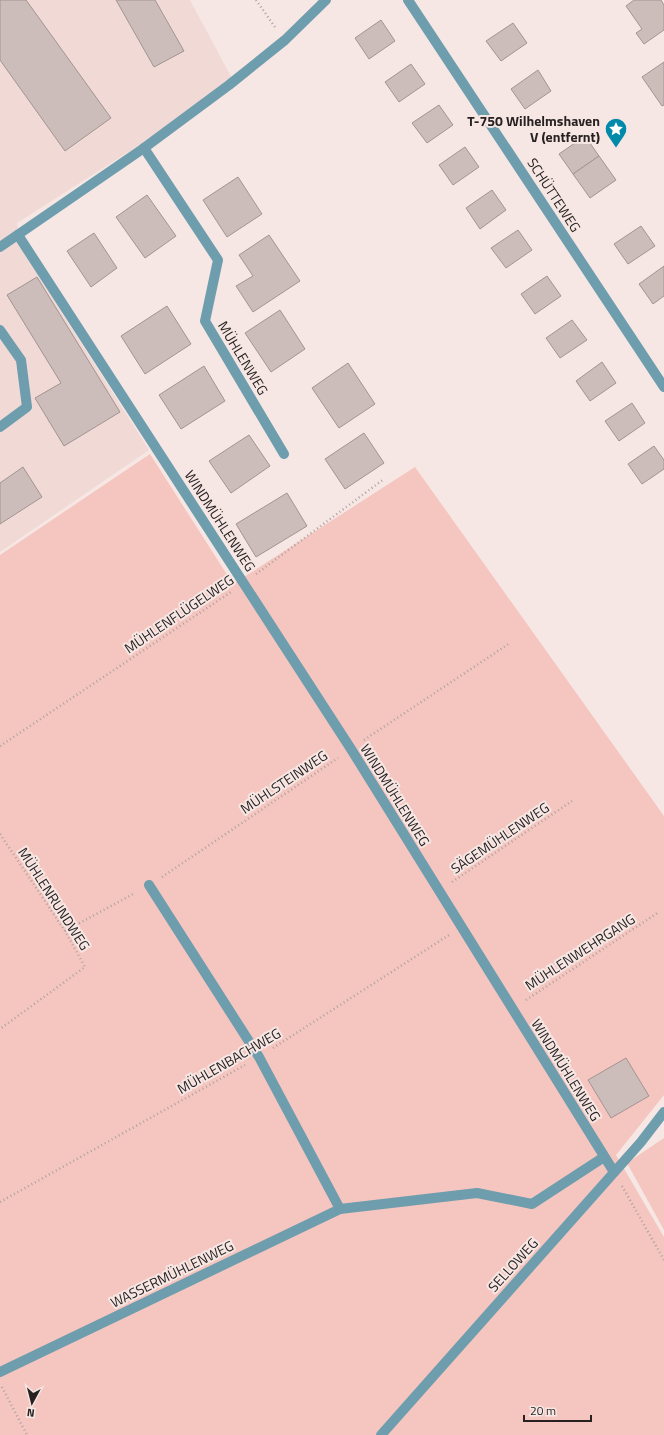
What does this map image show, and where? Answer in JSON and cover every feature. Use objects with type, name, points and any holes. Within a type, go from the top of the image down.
[{"type":"street","points":[[0,247],[144,148],[229,85],[285,40],[326,0]]},
{"type":"street","name":"SCHÜTTEWEG","points":[[408,0],[664,387]]},
{"type":"street","name":"MÜHLENWEG","points":[[144,148],[218,260],[205,321],[284,454]]},
{"type":"street","name":"WINDMÜHLENWEG","points":[[18,235],[351,750],[614,1172]]},
{"type":"street","points":[[0,330],[21,360],[27,407],[0,427]]},
{"type":"street","points":[[149,885],[259,1057],[340,1208]]},
{"type":"street","name":"SELLOWEG","points":[[380,1435],[614,1172],[664,1112]]},
{"type":"street","name":"WASSERMÜHLENWEG","points":[[0,1372],[340,1208],[477,1193],[532,1204],[604,1157]]},
{"type":"path","points":[[256,0],[285,40]]},
{"type":"path","name":"MÜHLENFLÜGELWEG","points":[[0,746],[244,583],[384,479]]},
{"type":"path","name":"MÜHLSTEINWEG","points":[[65,931],[149,885],[510,643]]},
{"type":"path","name":"SÄGEMÜHLENWEG","points":[[439,891],[572,800]]},
{"type":"path","name":"MÜHLENRUNDWEG","points":[[0,834],[65,931],[86,967],[0,1029]]},
{"type":"path","name":"MÜHLENWEHRGANG","points":[[512,1009],[660,912]]},
{"type":"path","name":"MÜHLENBACHWEG","points":[[0,1202],[259,1057],[461,927]]},
{"type":"path","points":[[614,1172],[664,1260]]},
{"type":"path","points":[[0,1383],[28,1435]]},
{"type":"shaded area","points":[[0,0],[190,0],[235,84],[17,223],[21,248],[149,450],[0,552]]},
{"type":"shaded area","points":[[150,454],[233,584],[415,467],[664,816],[664,1095],[616,1155],[664,1237],[664,1435],[0,1435],[0,555]]},
{"type":"shaded area","points":[[664,1138],[664,1230],[627,1163]]},
{"type":"building","points":[[0,0],[26,0],[111,118],[65,151],[0,60]]},
{"type":"building","points":[[116,0],[155,0],[184,51],[154,67]]},
{"type":"building","points":[[634,0],[661,0],[664,5],[664,30],[644,44],[636,33],[642,29],[626,6]]},
{"type":"building","points":[[381,20],[395,41],[369,59],[355,38]]},
{"type":"building","points":[[513,23],[527,43],[501,61],[486,41]]},
{"type":"building","points":[[664,62],[664,105],[662,106],[642,77]]},
{"type":"building","points":[[411,64],[425,84],[399,102],[385,82]]},
{"type":"building","points":[[538,70],[551,91],[525,109],[511,89]]},
{"type":"building","points":[[439,105],[453,125],[427,143],[412,123]]},
{"type":"building","points":[[585,136],[599,156],[573,174],[559,154]]},
{"type":"building","points":[[465,147],[479,167],[453,185],[439,165]]},
{"type":"building","points":[[599,156],[616,180],[590,198],[573,174]]},
{"type":"building","points":[[238,177],[262,214],[227,237],[203,200]]},
{"type":"building","points":[[492,190],[506,210],[480,229],[466,208]]},
{"type":"building","points":[[147,195],[176,236],[145,258],[116,217]]},
{"type":"building","points":[[641,226],[655,246],[628,264],[614,244]]},
{"type":"building","points":[[518,230],[532,250],[506,268],[491,248]]},
{"type":"building","points":[[94,233],[117,268],[91,287],[67,251]]},
{"type":"building","points":[[269,235],[300,281],[253,312],[236,286],[253,276],[239,255]]},
{"type":"building","points":[[664,266],[664,296],[653,304],[639,284]]},
{"type":"building","points":[[547,276],[561,296],[535,314],[521,294]]},
{"type":"building","points":[[37,277],[120,412],[64,446],[35,398],[61,383],[7,295]]},
{"type":"building","points":[[167,306],[191,344],[145,374],[121,336]]},
{"type":"building","points":[[280,310],[305,349],[271,372],[245,333]]},
{"type":"building","points":[[572,320],[587,340],[560,358],[546,338]]},
{"type":"building","points":[[602,362],[616,383],[590,401],[576,381]]},
{"type":"building","points":[[348,363],[375,404],[339,428],[312,388]]},
{"type":"building","points":[[204,366],[225,401],[181,429],[159,395]]},
{"type":"building","points":[[632,403],[645,423],[619,441],[605,421]]},
{"type":"building","points":[[364,433],[384,463],[345,489],[325,459]]},
{"type":"building","points":[[249,435],[270,466],[231,493],[209,461]]},
{"type":"building","points":[[654,446],[664,460],[664,469],[642,484],[628,464]]},
{"type":"building","points":[[23,467],[42,497],[0,524],[0,483]]},
{"type":"building","points":[[287,493],[307,526],[256,557],[236,524]]},
{"type":"building","points":[[626,1058],[649,1096],[611,1118],[588,1080]]},
{"type":"place","name":"T-750 Wilhelmshaven V (entfernt)","points":[[616,148]]}]
